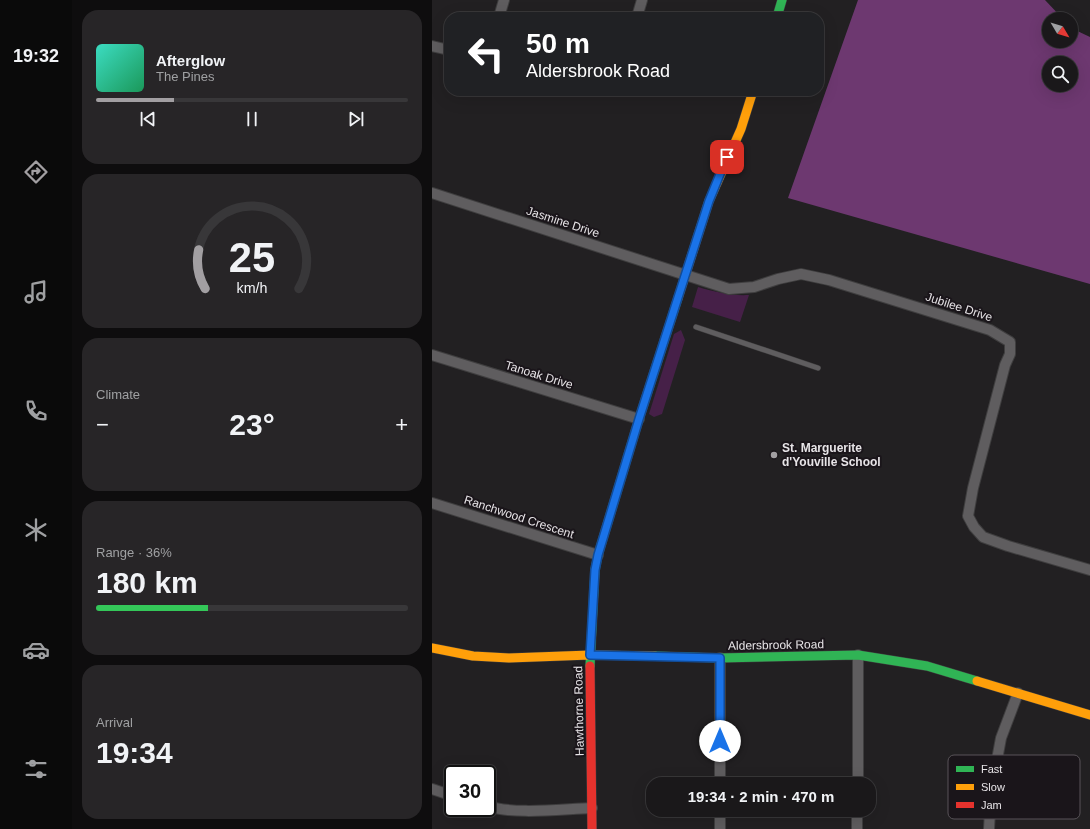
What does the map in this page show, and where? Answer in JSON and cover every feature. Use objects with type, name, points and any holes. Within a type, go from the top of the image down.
[{"type":"street","points":[[500,12],[504,0]]},
{"type":"street","points":[[638,12],[642,0]]},
{"type":"street","points":[[778,12],[782,0]]},
{"type":"street","points":[[432,46],[444,49]]},
{"type":"street","name":"Hawthorne Road","points":[[592,829],[590,655],[595,570],[598,555],[639,419],[709,201],[741,128],[751,96]]},
{"type":"street","name":"Jasmine Drive","points":[[432,193],[685,276]]},
{"type":"street","name":"Jubilee Drive","points":[[685,276],[728,289],[754,287],[778,279],[802,274],[990,330],[1010,342],[1010,354],[1005,365],[973,488],[968,516],[974,527],[983,537],[1008,546],[1090,570]]},
{"type":"street","name":"Tanoak Drive","points":[[432,355],[639,419]]},
{"type":"street","name":"Ranchwood Crescent","points":[[432,503],[598,555]]},
{"type":"street","name":"Aldersbrook Road","points":[[432,648],[473,656],[509,658],[590,655],[720,658],[858,656],[927,666],[1090,715]]},
{"type":"street","points":[[858,656],[858,777]]},
{"type":"street","points":[[720,658],[720,777]]},
{"type":"street","points":[[999,755],[1002,738],[1018,693]]},
{"type":"street","points":[[432,789],[444,793]]},
{"type":"street","points":[[496,809],[520,811],[592,808]]},
{"type":"street","points":[[720,817],[720,829]]},
{"type":"street","points":[[857,817],[857,829]]},
{"type":"street","points":[[989,829],[990,819]]},
{"type":"lane","points":[[696,327],[818,368]]},
{"type":"shaded area","points":[[858,0],[1045,0],[1056,12],[1042,12],[1042,48],[1078,48],[1078,31],[1090,37],[1090,284],[788,198]]},
{"type":"shaded area","points":[[698,287],[717,292],[749,295],[740,322],[692,307]]},
{"type":"shaded area","points":[[681,330],[685,340],[662,414],[654,417],[649,414],[674,334]]},
{"type":"traffic: fast","points":[[778,12],[782,0]]},
{"type":"traffic: fast","points":[[590,666],[595,570],[598,555],[639,419],[678,298]]},
{"type":"traffic: fast","points":[[655,656],[720,658],[858,655],[927,666],[977,681]]},
{"type":"traffic: slow","points":[[678,298],[709,201],[741,129],[751,96]]},
{"type":"traffic: slow","points":[[432,648],[473,656],[509,658],[590,655],[655,656]]},
{"type":"traffic: slow","points":[[977,681],[1090,715]]},
{"type":"traffic: jam","points":[[590,666],[592,829]]},
{"type":"place","name":"St. Marguerite d'Youville School","points":[[774,455]]},
{"type":"route","points":[[720,741],[720,658],[590,655],[595,570],[598,555],[639,419],[709,201],[727,157]]}]
